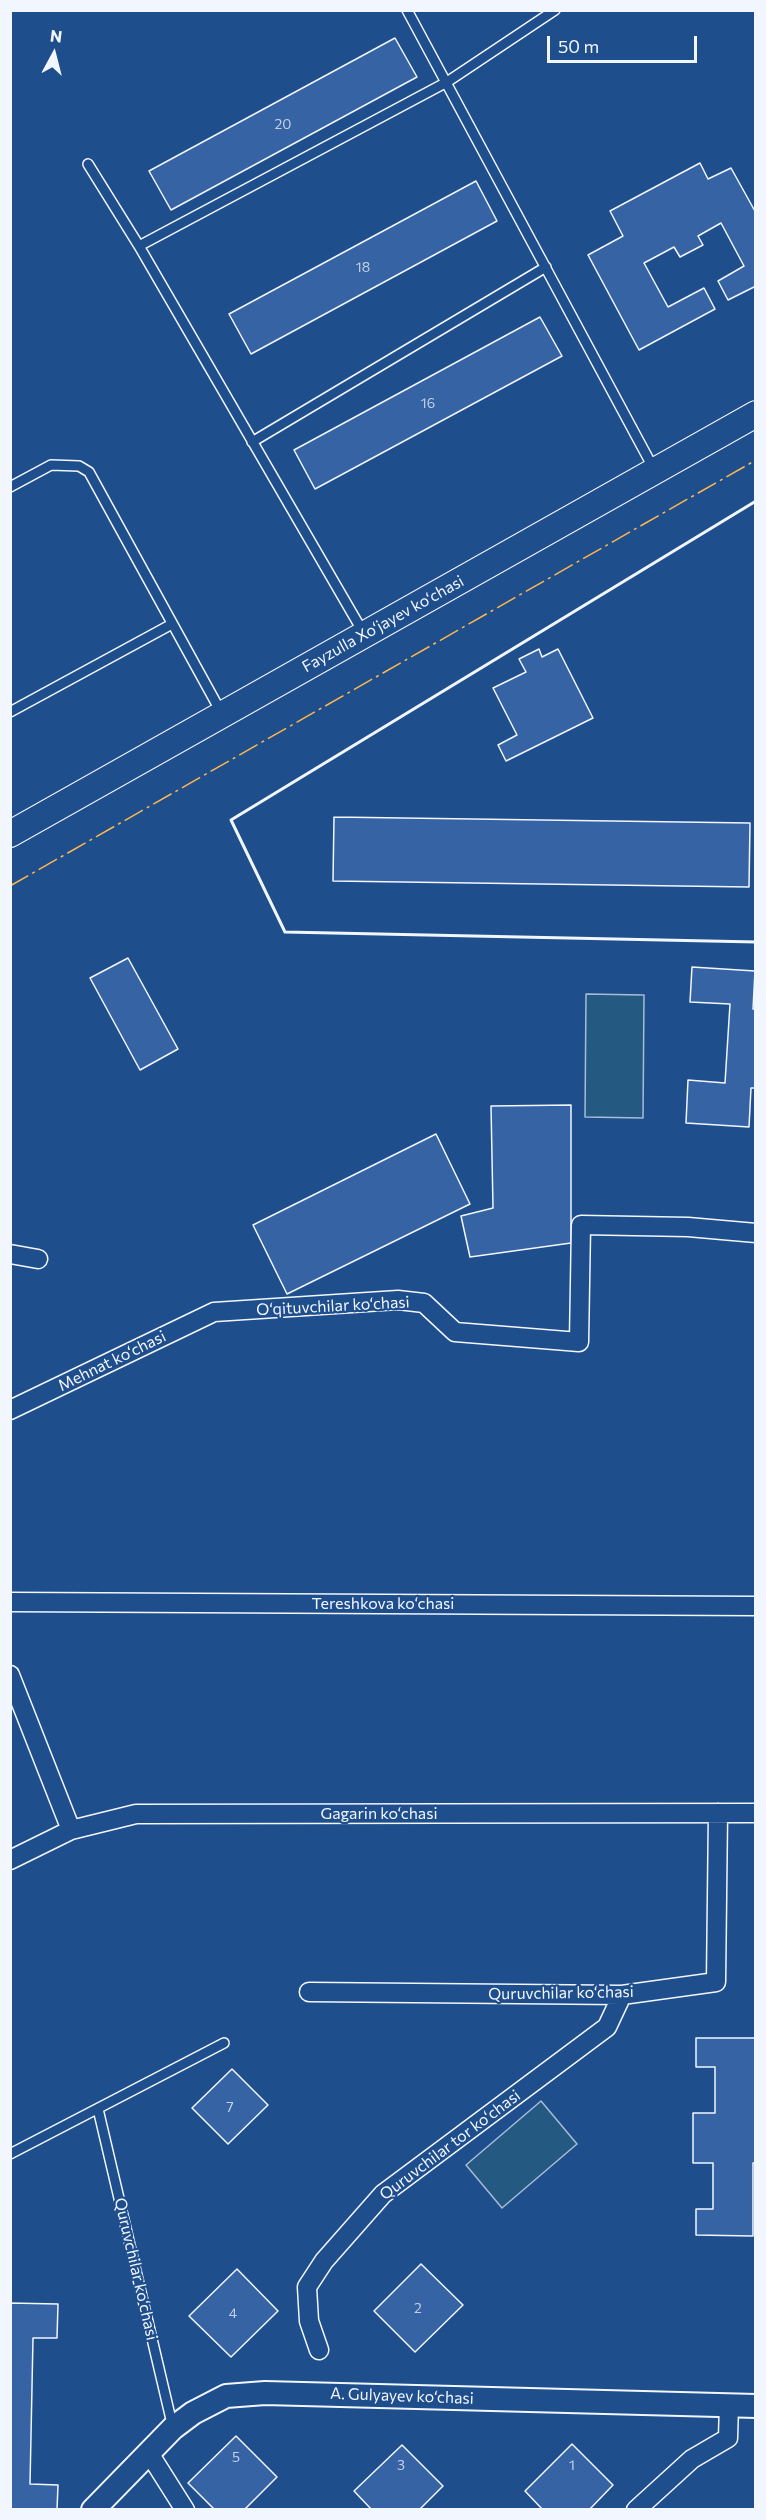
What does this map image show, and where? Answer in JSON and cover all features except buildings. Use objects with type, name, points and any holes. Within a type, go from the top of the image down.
[{"type":"main road","name":"Fayzulla Xo‘jayev ko‘chasi","points":[[10,834],[756,414]]},
{"type":"street","name":"O‘qituvchilar ko‘chasi","points":[[214,1312],[398,1300],[424,1303],[455,1332],[579,1342],[581,1225],[688,1227],[756,1233]]},
{"type":"street","points":[[10,1254],[38,1259]]},
{"type":"street","name":"Mehnat ko‘chasi","points":[[10,1410],[214,1312]]},
{"type":"street","name":"Tereshkova ko‘chasi","points":[[10,1602],[756,1606]]},
{"type":"street","points":[[10,1675],[71,1830]]},
{"type":"street","name":"Quruvchilar ko‘chasi","points":[[309,1992],[622,1995],[716,1982],[718,1813]]},
{"type":"street","name":"Gagarin ko‘chasi","points":[[10,1860],[71,1830],[136,1814],[756,1813]]},
{"type":"street","name":"Quruvchilar tor ko‘chasi","points":[[319,2350],[309,2321],[307,2287],[324,2261],[383,2194],[607,2027],[622,1995]]},
{"type":"street","name":"A. Gulyayev ko‘chasi","points":[[93,2510],[173,2428],[193,2413],[226,2396],[265,2392],[756,2406]]},
{"type":"street","points":[[636,2510],[692,2459],[728,2438],[729,2405]]},
{"type":"street","points":[[149,2453],[185,2510]]},
{"type":"lane","points":[[407,10],[655,471]]},
{"type":"lane","points":[[139,246],[447,82],[555,10]]},
{"type":"lane","points":[[87,164],[139,246],[364,634]]},
{"type":"lane","points":[[252,442],[546,267]]},
{"type":"lane","points":[[10,487],[51,465],[79,466],[88,472],[222,715]]},
{"type":"lane","points":[[10,712],[172,624]]},
{"type":"lane","points":[[10,2154],[224,2043]]},
{"type":"lane","name":"Quruvchilar ko‘chasi","points":[[98,2109],[173,2428]]},
{"type":"shaded area","points":[[586,994],[644,995],[643,1118],[585,1117]]},
{"type":"shaded area","points":[[541,2101],[577,2144],[502,2208],[466,2165]]},
{"type":"wall","points":[[756,501],[231,820],[285,932],[756,942]]},
{"type":"power","points":[[10,886],[756,460]]}]
